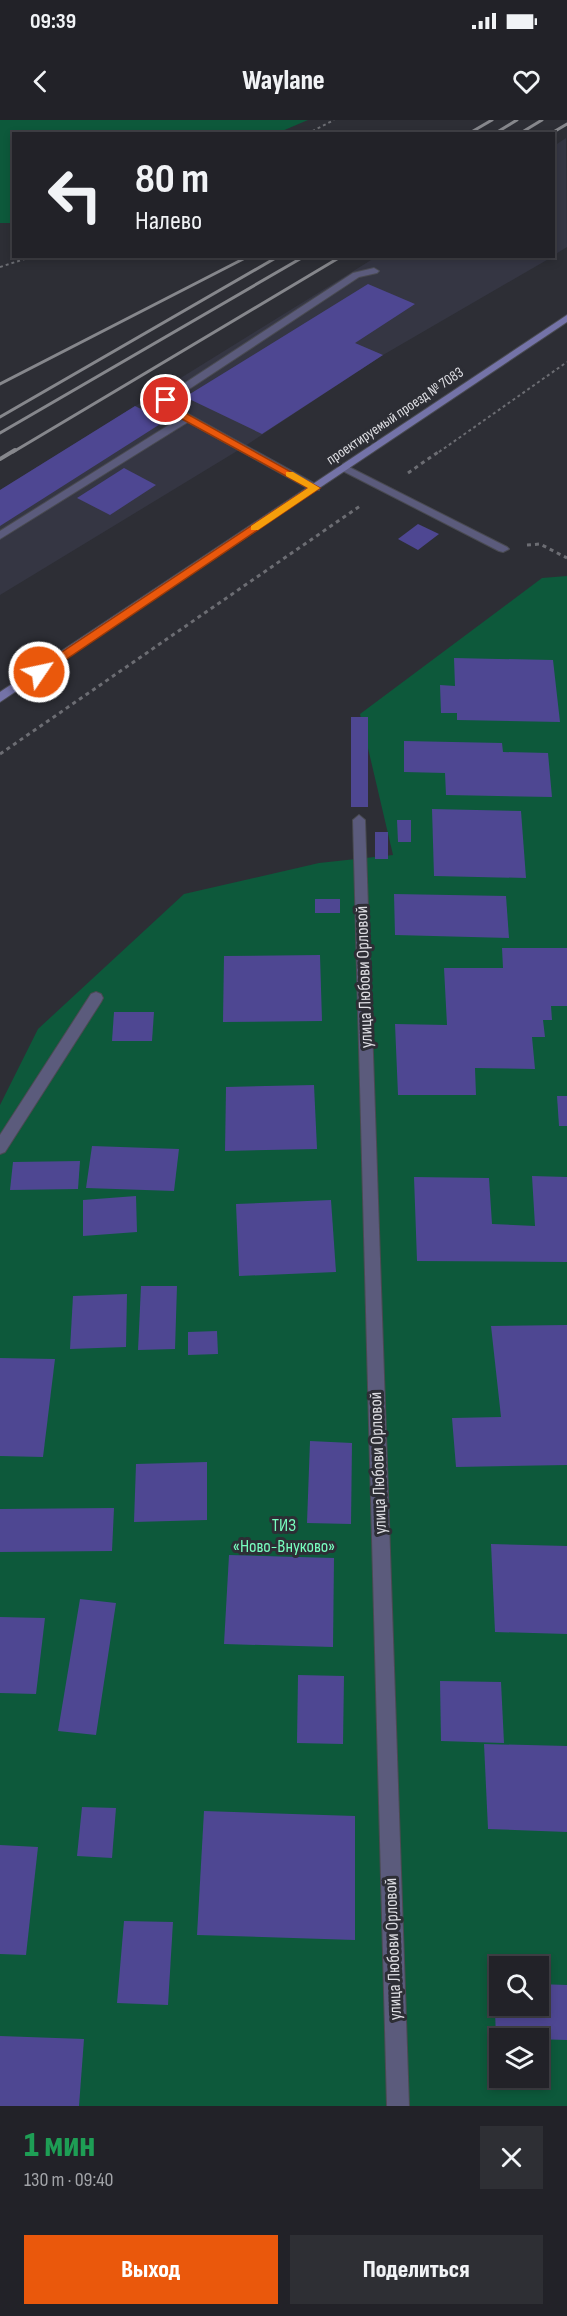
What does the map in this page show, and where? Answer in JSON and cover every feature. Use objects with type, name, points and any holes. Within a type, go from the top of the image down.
[{"type":"main road","name":"проектируемый проезд № 7083","points":[[0,698],[567,318]]},
{"type":"street","points":[[315,488],[187,418],[168,406],[166,400],[356,275],[374,271]]},
{"type":"street","points":[[0,536],[187,418]]},
{"type":"street","points":[[345,468],[503,549]]},
{"type":"street","name":"улица Любови Орловой","points":[[359,820],[398,2106]]},
{"type":"street","points":[[0,1148],[96,999]]},
{"type":"path","points":[[311,132],[334,120]]},
{"type":"path","points":[[0,267],[28,258]]},
{"type":"path","points":[[0,754],[567,362]]},
{"type":"path","points":[[503,549],[540,544],[567,558]]},
{"type":"shaded area","points":[[566,138],[567,247],[555,254],[555,145]]},
{"type":"shaded area","points":[[374,258],[550,258],[383,355],[242,448],[0,595],[0,490]]},
{"type":"green space","points":[[0,120],[308,120],[280,132],[12,132],[12,223],[0,223]]},
{"type":"green space","name":"ТИЗ «Ново-Внуково»","points":[[567,576],[567,2106],[0,2106],[0,1105],[38,1029],[184,894],[319,863],[393,855],[360,714],[542,578]]},
{"type":"building","points":[[368,284],[415,304],[355,343],[383,355],[262,434],[185,397]]},
{"type":"building","points":[[135,406],[165,421],[0,526],[0,490]]},
{"type":"building","points":[[124,468],[156,485],[110,515],[77,498]]},
{"type":"building","points":[[418,524],[439,534],[418,550],[398,539]]},
{"type":"building","points":[[454,658],[553,660],[560,722],[457,720],[457,713],[441,713],[440,685],[455,686]]},
{"type":"building","points":[[351,717],[368,717],[368,807],[351,807]]},
{"type":"building","points":[[404,741],[502,743],[503,752],[548,753],[552,797],[446,795],[445,773],[404,772]]},
{"type":"building","points":[[432,809],[521,811],[526,878],[434,876]]},
{"type":"building","points":[[397,820],[411,820],[411,842],[398,842]]},
{"type":"building","points":[[375,832],[388,832],[388,859],[375,859]]},
{"type":"building","points":[[394,894],[506,896],[509,938],[395,935]]},
{"type":"building","points":[[315,899],[340,899],[340,913],[315,913]]},
{"type":"building","points":[[502,948],[567,948],[567,1006],[551,1006],[552,1020],[543,1020],[545,1037],[532,1037],[535,1069],[475,1068],[476,1095],[398,1095],[395,1024],[447,1025],[444,968],[503,968]]},
{"type":"building","points":[[320,955],[322,1021],[223,1022],[224,956]]},
{"type":"building","points":[[114,1012],[154,1012],[152,1041],[112,1041]]},
{"type":"building","points":[[314,1085],[317,1149],[225,1151],[226,1087]]},
{"type":"building","points":[[557,1096],[567,1096],[567,1126],[559,1126]]},
{"type":"building","points":[[92,1146],[179,1149],[174,1191],[86,1188]]},
{"type":"building","points":[[80,1161],[78,1189],[10,1190],[13,1162]]},
{"type":"building","points":[[532,1176],[567,1177],[567,1262],[417,1261],[414,1177],[489,1178],[492,1224],[535,1226]]},
{"type":"building","points":[[136,1196],[137,1232],[83,1236],[83,1200]]},
{"type":"building","points":[[331,1200],[336,1272],[239,1276],[236,1204]]},
{"type":"building","points":[[141,1286],[177,1286],[175,1349],[138,1350]]},
{"type":"building","points":[[127,1294],[126,1347],[70,1349],[73,1296]]},
{"type":"building","points":[[567,1325],[567,1465],[456,1467],[452,1418],[501,1417],[491,1326]]},
{"type":"building","points":[[217,1331],[218,1354],[188,1355],[188,1332]]},
{"type":"building","points":[[0,1358],[55,1359],[43,1457],[0,1456]]},
{"type":"building","points":[[310,1441],[352,1443],[351,1524],[307,1523]]},
{"type":"building","points":[[207,1462],[207,1520],[134,1522],[136,1464]]},
{"type":"building","points":[[114,1508],[112,1551],[0,1552],[0,1509]]},
{"type":"building","points":[[491,1544],[567,1546],[567,1634],[495,1632]]},
{"type":"building","points":[[229,1555],[334,1558],[333,1647],[224,1644]]},
{"type":"building","points":[[80,1599],[116,1603],[96,1735],[58,1731]]},
{"type":"building","points":[[0,1617],[45,1618],[36,1694],[0,1693]]},
{"type":"building","points":[[298,1675],[344,1676],[343,1744],[297,1743]]},
{"type":"building","points":[[440,1681],[501,1682],[504,1743],[441,1741]]},
{"type":"building","points":[[484,1744],[567,1746],[567,1832],[488,1829]]},
{"type":"building","points":[[82,1807],[116,1808],[112,1858],[77,1856]]},
{"type":"building","points":[[204,1811],[355,1816],[355,1940],[197,1935]]},
{"type":"building","points":[[0,1845],[38,1847],[26,1955],[0,1954]]},
{"type":"building","points":[[124,1921],[173,1922],[168,2005],[117,2003]]},
{"type":"building","points":[[549,1984],[567,1985],[567,2040],[549,2039],[549,2028],[496,2028],[495,2016],[549,2016]]},
{"type":"building","points":[[0,2036],[84,2039],[79,2106],[0,2106]]},
{"type":"railway","points":[[471,132],[492,120]]},
{"type":"railway","points":[[497,132],[517,120]]},
{"type":"railway","points":[[522,132],[542,120]]},
{"type":"railway","points":[[553,132],[567,124]]},
{"type":"railway","points":[[0,384],[245,258]]},
{"type":"railway","points":[[0,417],[276,258]]},
{"type":"railway","points":[[0,433],[302,258]]},
{"type":"railway","points":[[13,452],[339,258]]},
{"type":"railway","points":[[0,459],[15,450]]},
{"type":"slow traffic","points":[[255,528],[315,488],[289,474]]},
{"type":"route","points":[[39,672],[315,488],[174,411],[168,406],[166,400]]}]
